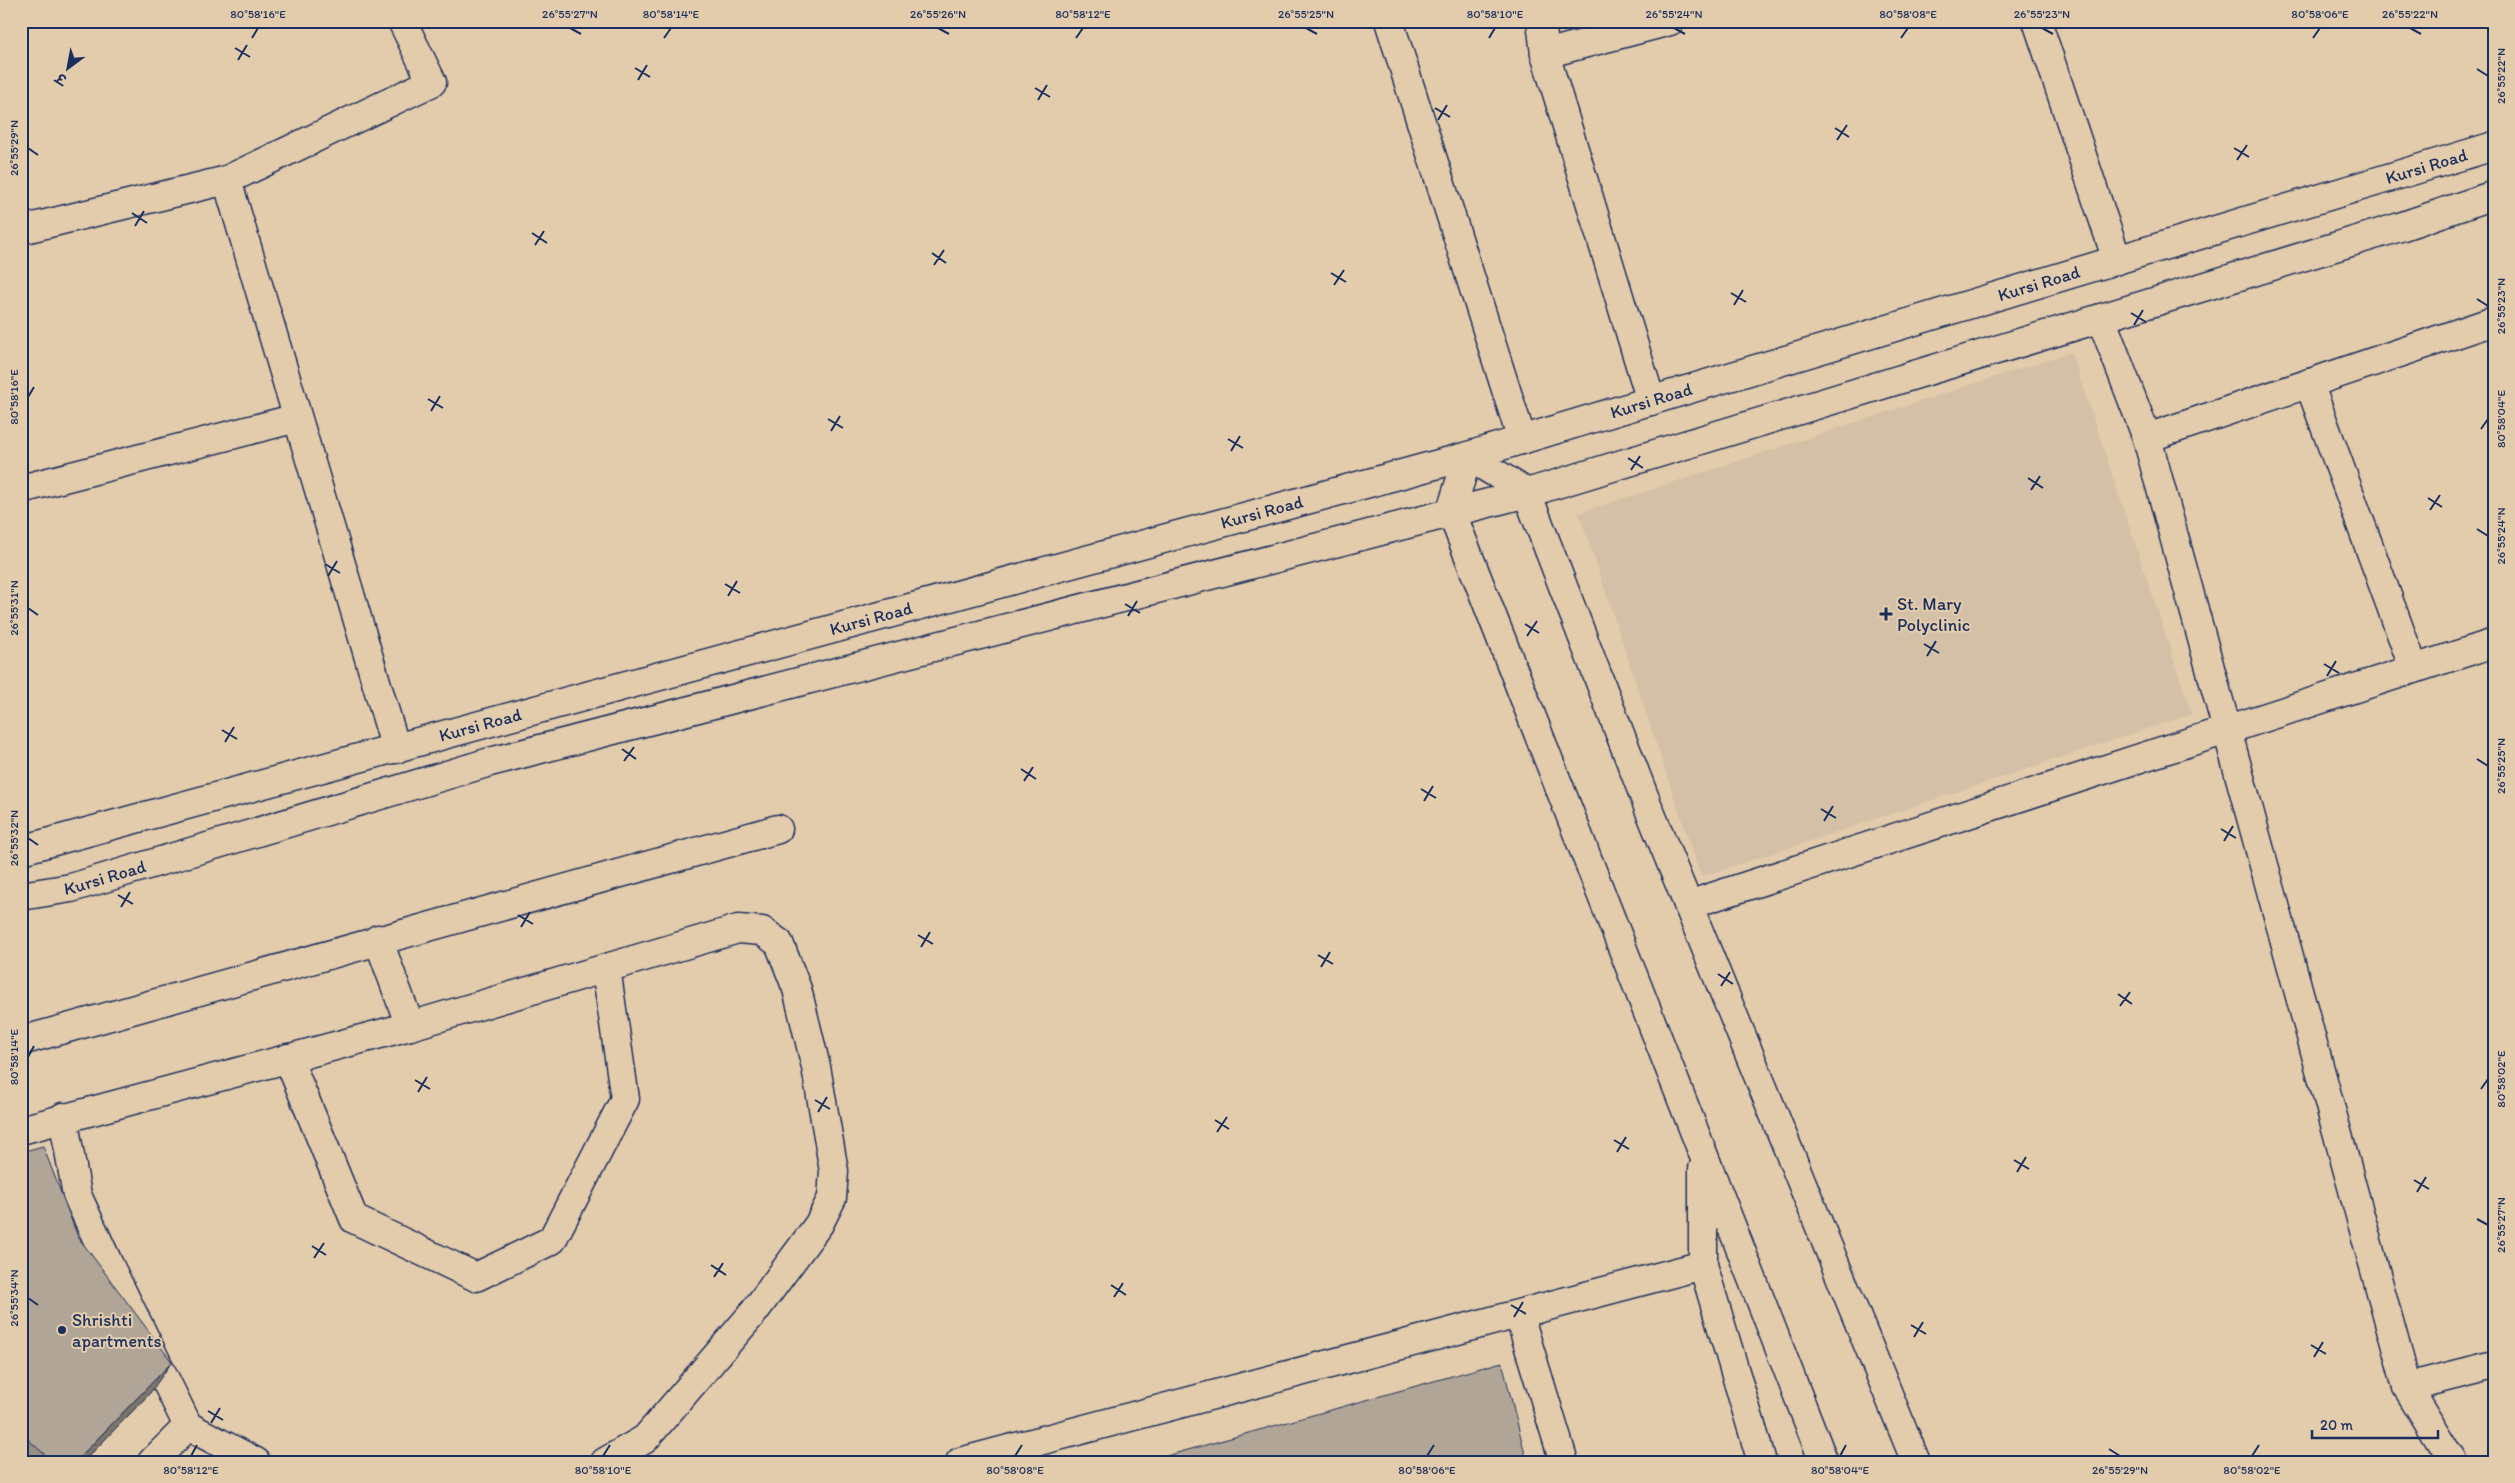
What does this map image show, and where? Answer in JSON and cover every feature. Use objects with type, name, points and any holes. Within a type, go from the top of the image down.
[{"type":"street","points":[[21,230],[227,180],[432,82],[402,21]]},
{"type":"street","points":[[1389,21],[1522,440]]},
{"type":"street","points":[[1541,21],[1544,54],[1650,401]]},
{"type":"street","points":[[1544,54],[1670,21]]},
{"type":"street","points":[[2037,21],[2117,260]]},
{"type":"street","name":"Kursi Road","points":[[21,850],[1468,456],[2494,146]]},
{"type":"street","points":[[227,180],[396,749]]},
{"type":"street","name":"Kursi Road","points":[[21,896],[70,888],[490,762],[1451,511],[1527,493],[2400,227],[2494,196]]},
{"type":"street","points":[[2101,318],[2146,438],[2407,1387],[2453,1462]]},
{"type":"street","points":[[2146,438],[2494,321]]},
{"type":"street","points":[[2309,383],[2414,669]]},
{"type":"street","points":[[21,489],[298,418]]},
{"type":"street","points":[[1824,1462],[1451,511],[1468,456],[1527,493],[1688,905],[1916,1462]]},
{"type":"street","points":[[939,600],[950,643]]},
{"type":"street","points":[[1688,905],[2494,643]]},
{"type":"street","points":[[747,652],[759,692]]},
{"type":"street","points":[[346,762],[360,801]]},
{"type":"street","points":[[21,1041],[378,939],[778,829]]},
{"type":"street","points":[[21,1130],[63,1117],[410,1026],[738,930],[762,931],[779,943],[797,989],[816,1067],[834,1171],[832,1198],[819,1224],[754,1312],[645,1439],[605,1462]]},
{"type":"street","points":[[378,939],[410,1026]]},
{"type":"street","points":[[288,1058],[354,1220],[476,1277],[552,1240],[625,1098],[606,968]]},
{"type":"street","points":[[63,1117],[77,1195],[188,1426],[256,1462]]},
{"type":"street","points":[[1703,1154],[1704,1265],[1762,1462]]},
{"type":"street","points":[[960,1462],[1704,1265]]},
{"type":"street","points":[[1519,1315],[1564,1462]]},
{"type":"street","points":[[2407,1387],[2494,1365]]},
{"type":"street","points":[[152,1462],[188,1426]]},
{"type":"shaded area","name":"St. Mary Polyclinic","points":[[2071,352],[2192,714],[1701,877],[1579,513]]},
{"type":"building","name":"Shrishti apartments","points":[[43,1146],[78,1237],[172,1362],[75,1462],[53,1462],[21,1433],[21,1152]]},
{"type":"building","points":[[1502,1362],[1527,1462],[1145,1462]]},
{"type":"place","name":"St. Mary Polyclinic","points":[[1886,614]]},
{"type":"place","name":"Shrishti apartments","points":[[62,1330]]}]
